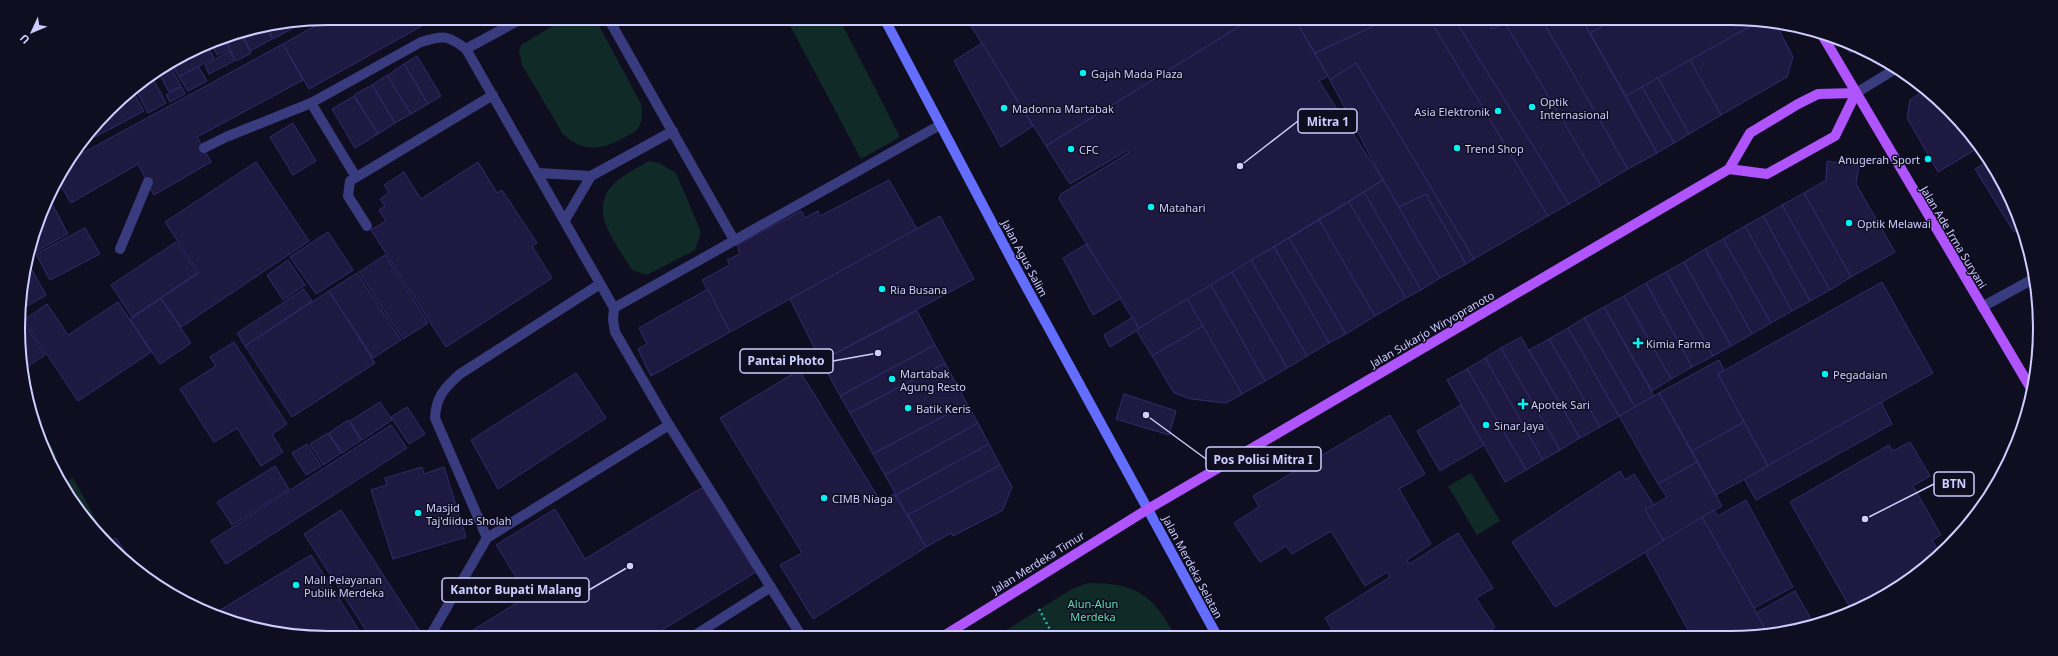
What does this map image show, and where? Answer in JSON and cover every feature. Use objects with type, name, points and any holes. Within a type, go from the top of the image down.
[{"type":"main road","name":"Jalan Agus Salim","points":[[888,25],[940,125],[1148,509]]},
{"type":"main road","name":"Jalan Ade Irma Suryani","points":[[1825,40],[2028,383]]},
{"type":"main road","name":"Jalan Sukarjo Wiryopranoto","points":[[1148,509],[1729,169],[1750,133],[1798,104],[1818,94],[1856,93]]},
{"type":"main road","points":[[1729,169],[1766,174],[1835,136],[1856,93]]},
{"type":"main road","name":"Jalan Merdeka Selatan","points":[[1148,509],[1214,631]]},
{"type":"main road","name":"Jalan Merdeka Timur","points":[[952,631],[1148,509]]},
{"type":"street","points":[[466,49],[510,25]]},
{"type":"street","points":[[612,25],[734,240]]},
{"type":"street","points":[[204,148],[226,137],[311,103],[421,42],[435,38],[452,38],[466,49],[614,308],[613,320],[616,332],[669,425],[798,631]]},
{"type":"street","points":[[1856,93],[1891,72]]},
{"type":"street","points":[[366,226],[348,196],[350,181],[493,95]]},
{"type":"street","points":[[311,103],[356,177]]},
{"type":"street","points":[[614,308],[940,125]]},
{"type":"street","points":[[565,220],[591,176],[673,131]]},
{"type":"street","points":[[538,173],[591,176]]},
{"type":"street","points":[[120,249],[148,182]]},
{"type":"street","points":[[1982,308],[2029,281]]},
{"type":"street","points":[[487,538],[435,418],[436,405],[445,388],[460,374],[600,284]]},
{"type":"street","points":[[433,631],[487,538],[669,425]]},
{"type":"street","points":[[701,631],[771,587]]},
{"type":"path","points":[[1039,609],[1051,631]]},
{"type":"green space","points":[[554,25],[599,25],[641,104],[642,118],[637,130],[618,141],[600,147],[591,148],[582,146],[572,141],[563,134],[522,65],[519,50],[521,45]]},
{"type":"green space","points":[[790,25],[843,25],[900,137],[861,159]]},
{"type":"green space","points":[[649,161],[659,163],[676,173],[701,232],[695,250],[647,275],[632,270],[610,235],[605,223],[603,211],[604,199],[610,188],[622,177]]},
{"type":"green space","points":[[44,433],[57,457],[54,459]]},
{"type":"green space","points":[[1471,473],[1500,521],[1477,535],[1448,486]]},
{"type":"green space","points":[[73,478],[100,527],[76,496],[67,481]]},
{"type":"green space","name":"Alun-Alun Merdeka","points":[[1088,583],[1118,585],[1130,589],[1141,594],[1150,601],[1159,610],[1172,631],[1005,631],[1072,589]]},
{"type":"building","points":[[423,25],[309,89],[283,44],[316,26]]},
{"type":"building","name":"Gajah Mada Plaza","points":[[970,25],[1242,25],[1046,146]]},
{"type":"building","points":[[1242,25],[1298,25],[1328,76],[1319,81],[1383,180],[1139,329],[1059,199],[1061,194],[1130,152],[1128,150],[1070,184],[1046,146]]},
{"type":"building","points":[[1298,25],[1377,25],[1315,53]]},
{"type":"building","name":"Trend Shop","points":[[1377,25],[1433,25],[1548,216],[1474,259],[1356,63],[1330,80],[1315,53]]},
{"type":"building","name":"Asia Elektronik","points":[[1433,25],[1458,25],[1569,204],[1548,216]]},
{"type":"building","name":"Optik Internasional","points":[[1458,25],[1490,25],[1492,29],[1501,25],[1506,25],[1601,185],[1569,204]]},
{"type":"building","points":[[1490,25],[1500,25],[1492,29]]},
{"type":"building","points":[[1506,25],[1545,25],[1628,169],[1601,185]]},
{"type":"building","points":[[1545,25],[1585,25],[1657,153],[1628,169]]},
{"type":"building","points":[[1585,25],[1605,25],[1590,33]]},
{"type":"building","points":[[1605,25],[1751,26],[1626,96],[1590,33]]},
{"type":"building","points":[[1751,26],[1779,29],[1793,57],[1787,77],[1721,115],[1690,60]]},
{"type":"building","points":[[294,27],[273,39],[269,31]]},
{"type":"building","points":[[268,31],[272,39],[250,51],[243,37]]},
{"type":"building","points":[[243,37],[251,53],[236,61],[227,43]]},
{"type":"building","points":[[226,43],[230,49],[217,55],[213,48]]},
{"type":"building","points":[[982,43],[1033,126],[1001,147],[954,61]]},
{"type":"building","points":[[283,44],[303,80],[197,137],[211,162],[154,195],[138,164],[71,203],[61,185],[80,154]]},
{"type":"building","points":[[209,49],[214,58],[179,77],[173,68]]},
{"type":"building","points":[[230,51],[234,61],[209,74],[205,65]]},
{"type":"building","points":[[417,56],[441,96],[428,104],[404,64]]},
{"type":"building","points":[[1690,60],[1721,115],[1689,134],[1658,78]]},
{"type":"building","points":[[1356,63],[1474,259],[1466,264],[1426,194],[1399,207],[1383,180],[1330,80]]},
{"type":"building","points":[[404,64],[428,104],[411,114],[387,76]]},
{"type":"building","points":[[198,66],[207,81],[188,91],[179,77]]},
{"type":"building","points":[[172,69],[181,86],[169,92],[160,76]]},
{"type":"building","points":[[387,75],[411,114],[395,123],[372,85]]},
{"type":"building","points":[[1658,78],[1689,134],[1674,143],[1642,87]]},
{"type":"building","points":[[154,81],[166,103],[148,113],[138,93]]},
{"type":"building","points":[[372,85],[395,123],[378,134],[354,95]]},
{"type":"building","points":[[182,87],[185,94],[170,102],[166,95]]},
{"type":"building","points":[[1642,87],[1674,143],[1657,153],[1626,96]]},
{"type":"building","points":[[1920,93],[1930,100],[1958,128],[1975,150],[1938,172],[1907,118],[1910,100]]},
{"type":"building","points":[[135,95],[144,111],[95,137],[94,136],[100,128]]},
{"type":"building","points":[[354,96],[378,134],[355,148],[332,109]]},
{"type":"building","points":[[293,123],[316,161],[293,175],[270,137]]},
{"type":"building","name":"Optik Melawai","points":[[1827,161],[1859,166],[1856,184],[1895,252],[1851,277],[1804,193],[1826,180]]},
{"type":"building","points":[[256,162],[309,241],[181,327],[161,298],[199,273],[165,222]]},
{"type":"building","points":[[478,162],[497,193],[502,190],[537,243],[532,246],[552,278],[446,347],[371,230],[386,221],[379,210],[385,206],[380,199],[389,193],[384,185],[404,172],[421,199]]},
{"type":"building","points":[[1984,164],[2002,194],[2017,230],[2014,232],[1975,169]]},
{"type":"building","points":[[889,180],[917,229],[730,332],[702,280],[730,265],[727,260],[740,254],[737,245],[801,211],[805,218],[818,211],[820,216]]},
{"type":"building","points":[[1383,180],[1440,278],[1421,290],[1364,192]]},
{"type":"building","points":[[1364,192],[1421,290],[1406,298],[1349,202]]},
{"type":"building","points":[[1804,193],[1851,277],[1830,290],[1782,205]]},
{"type":"building","points":[[1426,194],[1466,264],[1440,278],[1399,207]]},
{"type":"building","points":[[1349,202],[1406,298],[1375,316],[1319,220]]},
{"type":"building","points":[[52,203],[68,234],[35,252]]},
{"type":"building","points":[[1782,205],[1830,290],[1810,301],[1763,216]]},
{"type":"building","name":"Ria Busana","points":[[940,216],[974,279],[821,361],[790,299]]},
{"type":"building","points":[[1763,216],[1810,301],[1792,311],[1745,226]]},
{"type":"building","points":[[1319,220],[1375,316],[1346,334],[1289,238]]},
{"type":"building","points":[[1745,226],[1792,311],[1771,323],[1723,239]]},
{"type":"building","points":[[85,228],[100,254],[50,280],[36,254]]},
{"type":"building","points":[[328,232],[353,270],[316,294],[290,257]]},
{"type":"building","points":[[1289,238],[1346,334],[1329,343],[1274,247]]},
{"type":"building","points":[[1723,239],[1771,323],[1752,334],[1705,249]]},
{"type":"building","points":[[176,242],[197,273],[132,317],[111,285]]},
{"type":"building","points":[[1086,244],[1121,298],[1093,315],[1063,258]]},
{"type":"building","points":[[1274,247],[1329,343],[1307,356],[1251,260]]},
{"type":"building","points":[[1705,249],[1752,334],[1731,346],[1684,262]]},
{"type":"building","points":[[385,255],[428,323],[403,339],[359,272]]},
{"type":"building","points":[[288,260],[305,285],[283,300],[267,275]]},
{"type":"building","points":[[1251,260],[1307,356],[1287,368],[1232,272]]},
{"type":"building","points":[[1684,262],[1731,346],[1713,356],[1666,272]]},
{"type":"building","points":[[31,269],[46,295],[26,306]]},
{"type":"building","points":[[1232,272],[1287,368],[1265,381],[1211,285]]},
{"type":"building","points":[[1666,272],[1713,356],[1692,367],[1646,283]]},
{"type":"building","points":[[357,273],[401,340],[373,358],[329,291]]},
{"type":"building","name":"Pegadaian","points":[[1882,282],[1933,373],[1768,466],[1718,374]]},
{"type":"building","points":[[1646,283],[1692,367],[1671,379],[1624,296]]},
{"type":"building","points":[[1211,285],[1265,381],[1242,394],[1187,299]]},
{"type":"building","points":[[304,289],[312,301],[245,346],[237,333]]},
{"type":"building","points":[[708,289],[730,332],[651,376],[638,349],[647,344],[639,328]]},
{"type":"building","points":[[329,291],[375,363],[292,417],[245,346]]},
{"type":"building","name":"Kimia Farma","points":[[1624,296],[1671,379],[1652,391],[1604,307]]},
{"type":"building","points":[[161,299],[191,343],[160,364],[130,319]]},
{"type":"building","points":[[1187,299],[1203,326],[1152,356],[1136,330]]},
{"type":"building","points":[[118,302],[151,352],[78,401],[25,322],[25,319],[47,304],[68,335]]},
{"type":"building","points":[[1604,307],[1654,396],[1635,407],[1584,318]]},
{"type":"building","points":[[917,311],[935,345],[840,396],[821,361]]},
{"type":"building","points":[[1133,317],[1139,329],[1110,347],[1104,335]]},
{"type":"building","points":[[1584,318],[1635,407],[1619,416],[1568,328]]},
{"type":"building","points":[[25,325],[45,355],[28,366]]},
{"type":"building","points":[[1203,326],[1242,394],[1226,403],[1191,399],[1174,393],[1152,356]]},
{"type":"building","points":[[1568,328],[1619,416],[1600,427],[1549,339]]},
{"type":"building","points":[[1521,337],[1580,438],[1560,450],[1501,348]]},
{"type":"building","points":[[1549,339],[1600,427],[1580,438],[1529,350]]},
{"type":"building","points":[[234,342],[287,424],[272,434],[283,452],[261,466],[237,428],[214,442],[180,389],[216,366],[210,357]]},
{"type":"building","name":"Martabak Agung Resto","points":[[935,345],[945,363],[850,413],[840,396]]},
{"type":"building","name":"Apotek Sari","points":[[1501,348],[1560,450],[1543,460],[1485,358]]},
{"type":"building","points":[[1485,358],[1543,460],[1526,470],[1467,369]]},
{"type":"building","points":[[1719,360],[1724,370],[1718,374],[1744,422],[1692,451],[1659,393]]},
{"type":"building","name":"Batik Keris","points":[[945,363],[967,404],[873,454],[850,413]]},
{"type":"building","name":"Sinar Jaya","points":[[1467,369],[1526,470],[1505,482],[1447,380]]},
{"type":"building","name":"CIMB Niaga","points":[[799,370],[881,502],[894,494],[926,547],[813,619],[780,565],[802,553],[720,418]]},
{"type":"building","points":[[576,373],[606,418],[498,489],[471,440]]},
{"type":"building","points":[[1659,393],[1697,462],[1658,484],[1619,416]]},
{"type":"building","points":[[1124,394],[1176,411],[1169,435],[1116,419]]},
{"type":"building","points":[[380,402],[392,420],[362,440],[350,421]]},
{"type":"building","points":[[1881,402],[1892,424],[1756,500],[1744,479]]},
{"type":"building","points":[[967,404],[978,423],[885,475],[873,454]]},
{"type":"building","points":[[1461,405],[1484,445],[1440,471],[1417,431]]},
{"type":"building","points":[[407,407],[425,434],[409,444],[391,417]]},
{"type":"building","points":[[1390,415],[1425,474],[1399,489],[1431,544],[1407,560],[1409,564],[1458,533],[1493,588],[1476,598],[1495,627],[1489,631],[1333,631],[1325,618],[1390,577],[1387,572],[1365,586],[1331,531],[1292,554],[1286,546],[1260,562],[1234,523],[1259,507],[1253,496]]},
{"type":"building","points":[[348,420],[361,440],[342,453],[329,433]]},
{"type":"building","points":[[1744,422],[1768,466],[1716,495],[1692,451]]},
{"type":"building","points":[[978,423],[989,444],[896,495],[885,475]]},
{"type":"building","points":[[391,425],[407,448],[226,564],[211,541]]},
{"type":"building","points":[[328,433],[341,453],[323,465],[310,444]]},
{"type":"building","points":[[1910,442],[1930,476],[1913,486],[1941,535],[1932,540],[1937,549],[1930,556],[1898,580],[1864,600],[1849,606],[1790,502],[1889,445],[1893,451]]},
{"type":"building","points":[[307,444],[321,466],[306,475],[292,453]]},
{"type":"building","points":[[989,444],[1000,465],[908,515],[896,495]]},
{"type":"building","points":[[1697,462],[1722,506],[1664,541],[1645,510],[1667,497],[1658,484]]},
{"type":"building","points":[[1000,465],[1012,487],[1003,510],[953,536],[951,533],[926,547],[908,515]]},
{"type":"building","points":[[275,466],[289,489],[232,525],[217,502]]},
{"type":"building","name":"Masjid Taj'diidus Sholah","points":[[422,467],[424,474],[444,467],[466,537],[393,559],[371,490],[387,485],[385,478]]},
{"type":"building","points":[[1620,471],[1625,480],[1634,474],[1654,505],[1645,510],[1664,541],[1555,607],[1512,542]]},
{"type":"building","points":[[703,487],[756,572],[661,631],[471,631],[528,596],[496,545],[555,509],[585,559]]},
{"type":"building","points":[[1746,500],[1793,587],[1754,608],[1702,517],[1714,510],[1718,516]]},
{"type":"building","points":[[341,510],[420,631],[366,631],[304,534]]},
{"type":"building","points":[[1702,517],[1765,628],[1730,631],[1689,631],[1645,552]]},
{"type":"building","points":[[116,538],[128,556],[128,556],[112,540]]},
{"type":"building","name":"Mall Pelayanan Publik Merdeka","points":[[311,555],[360,631],[328,631],[288,628],[250,621],[219,611]]},
{"type":"building","points":[[1795,591],[1812,620],[1765,628],[1756,613]]},
{"type":"place","name":"Gajah Mada Plaza","points":[[1083,73]]},
{"type":"place","name":"Optik Internasional","points":[[1532,107]]},
{"type":"place","name":"Madonna Martabak","points":[[1004,108]]},
{"type":"place","name":"Asia Elektronik","points":[[1498,111]]},
{"type":"place","name":"Trend Shop","points":[[1457,148]]},
{"type":"place","name":"CFC","points":[[1071,149]]},
{"type":"place","name":"Anugerah Sport","points":[[1928,159]]},
{"type":"place","name":"Mitra 1","points":[[1240,166]]},
{"type":"place","name":"Matahari","points":[[1151,207]]},
{"type":"place","name":"Optik Melawai","points":[[1849,223]]},
{"type":"place","name":"Ria Busana","points":[[882,289]]},
{"type":"place","name":"Kimia Farma","points":[[1638,343]]},
{"type":"place","name":"Pantai Photo","points":[[878,353]]},
{"type":"place","name":"Pegadaian","points":[[1825,374]]},
{"type":"place","name":"Martabak Agung Resto","points":[[892,379]]},
{"type":"place","name":"Apotek Sari","points":[[1523,404]]},
{"type":"place","name":"Batik Keris","points":[[908,408]]},
{"type":"place","name":"Pos Polisi Mitra I","points":[[1146,415]]},
{"type":"place","name":"Sinar Jaya","points":[[1486,425]]},
{"type":"place","name":"CIMB Niaga","points":[[824,498]]},
{"type":"place","name":"Masjid Taj'diidus Sholah","points":[[418,513]]},
{"type":"place","name":"BTN","points":[[1865,519]]},
{"type":"place","name":"Kantor Bupati Malang","points":[[630,566]]},
{"type":"place","name":"Mall Pelayanan Publik Merdeka","points":[[296,585]]}]
